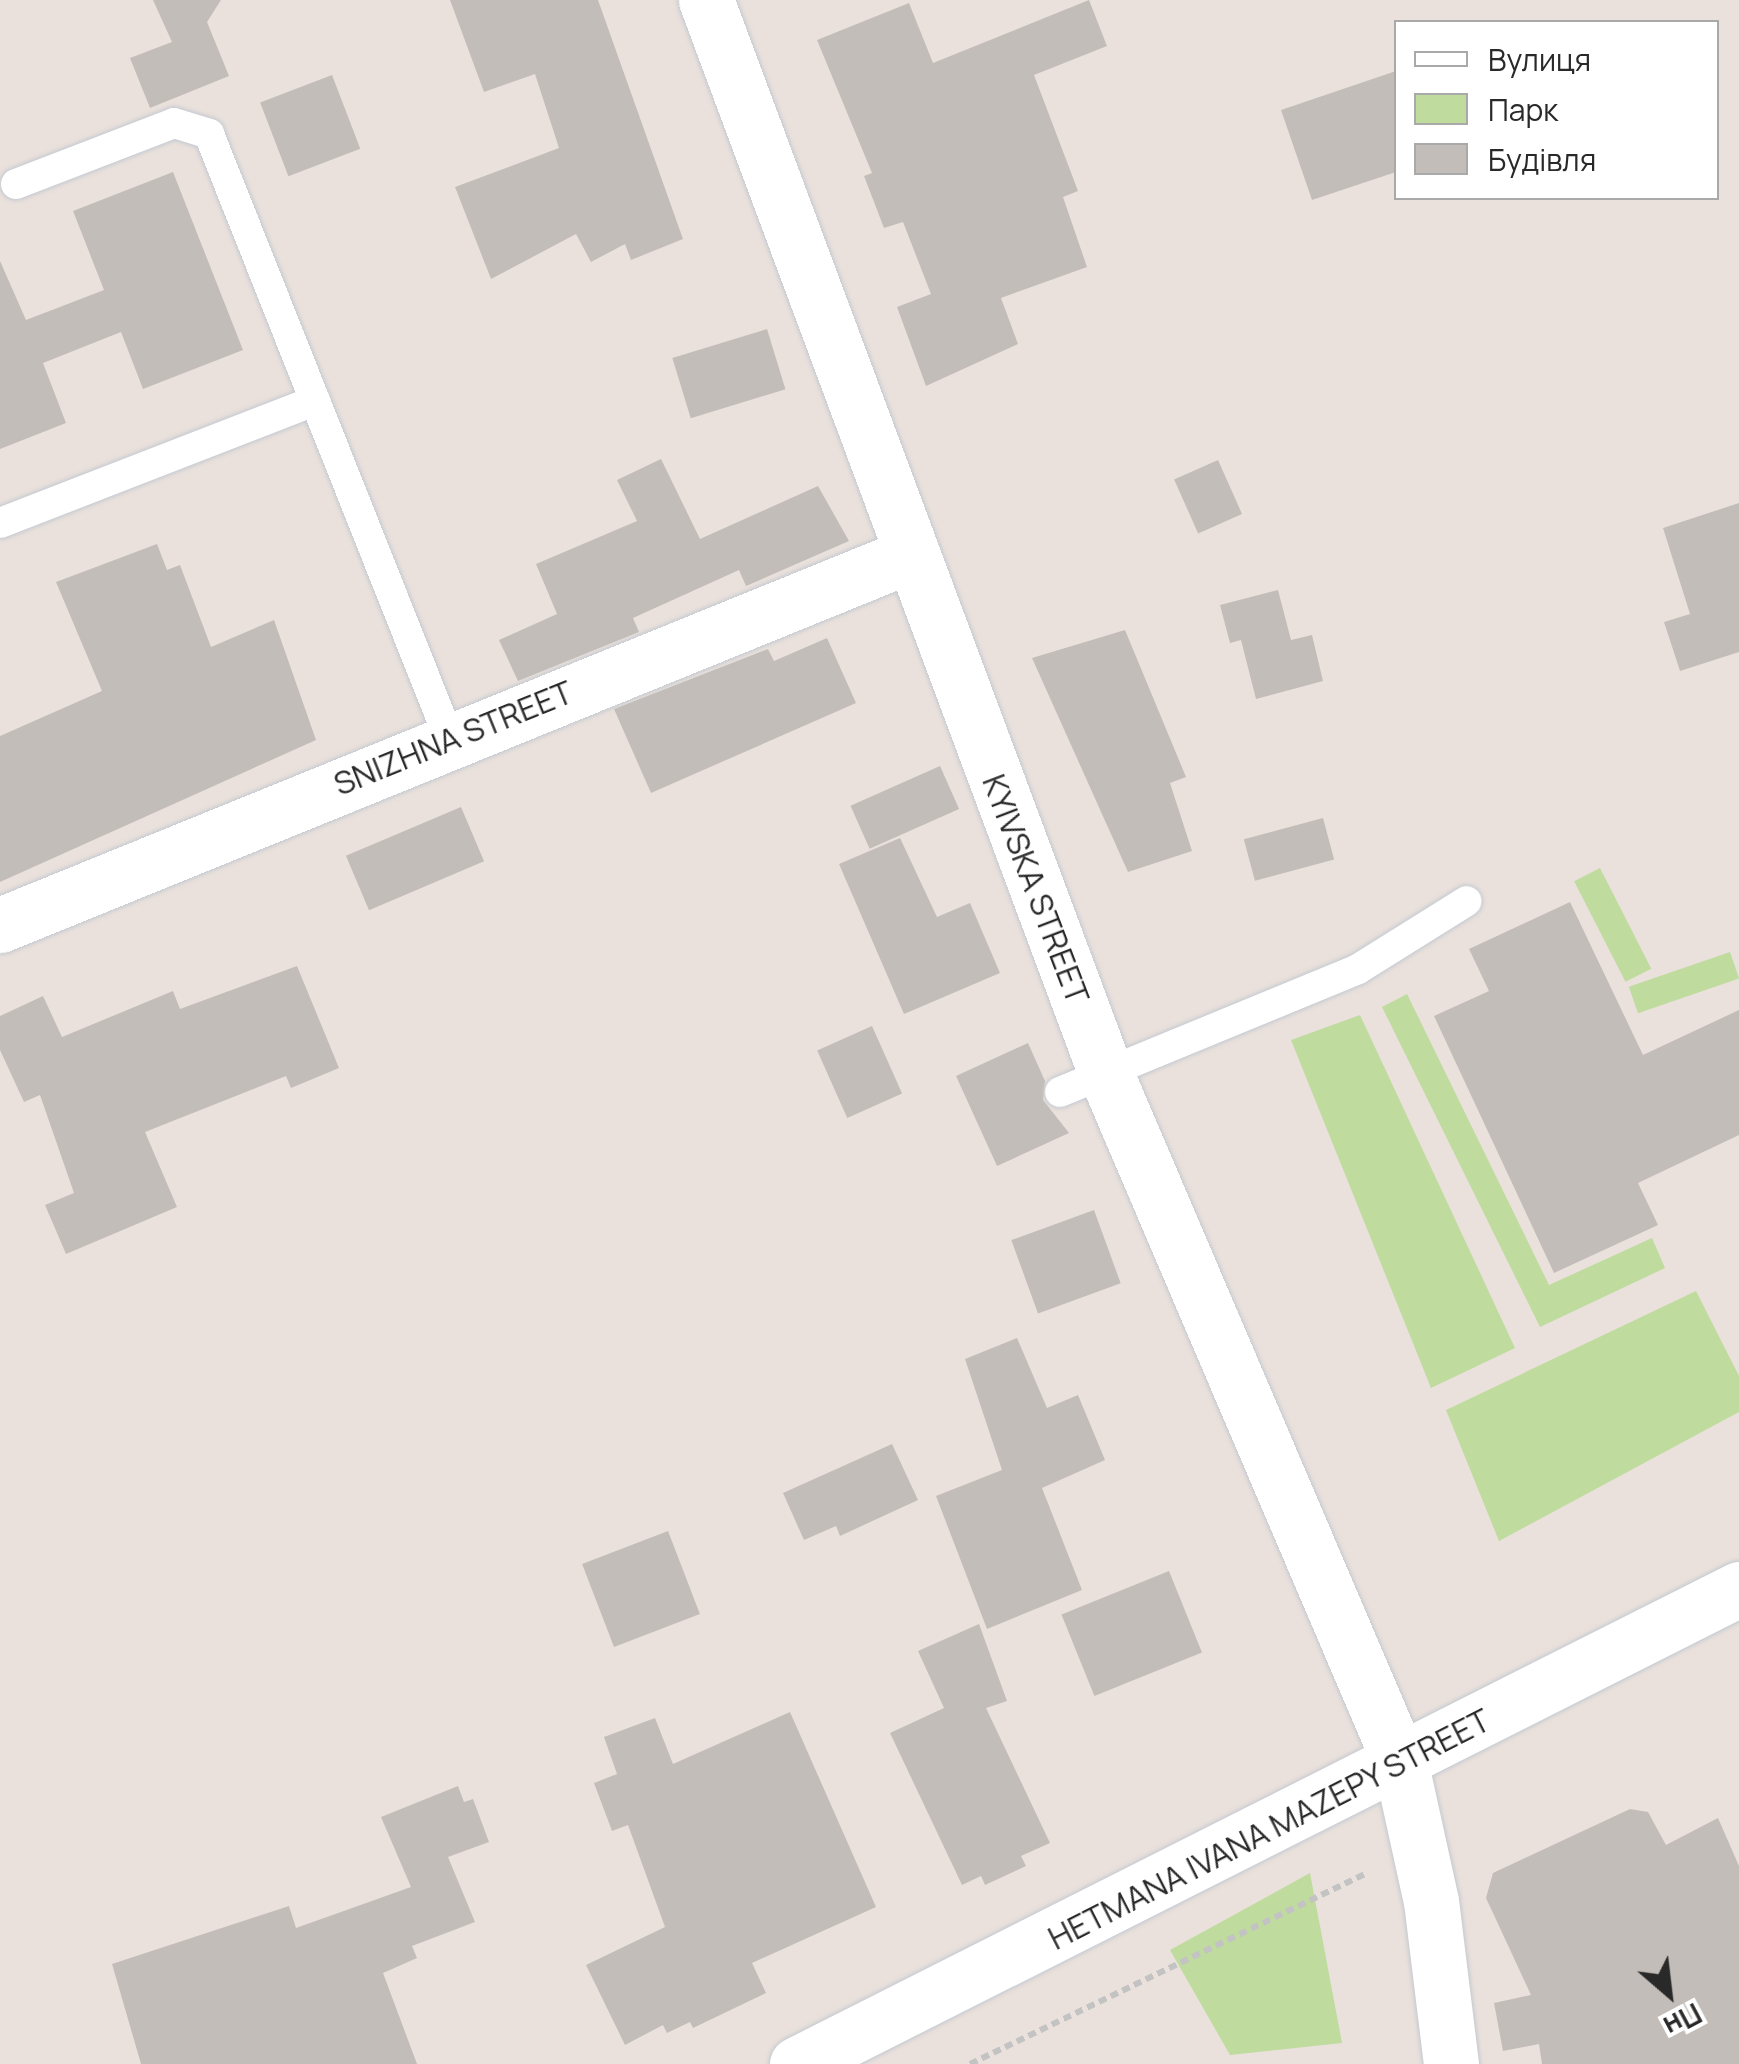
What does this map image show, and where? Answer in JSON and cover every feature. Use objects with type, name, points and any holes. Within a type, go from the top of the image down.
[{"type":"street","name":"KYIVSKA STREET","points":[[706,0],[908,556],[1083,1083],[1400,1765],[1431,1901],[1451,2064]]},
{"type":"street","name":"SNIZHNA STREET","points":[[0,925],[449,738],[908,556]]},
{"type":"street","name":"HETMANA IVANA MAZEPY STREET","points":[[797,2064],[1400,1765],[1739,1589]]},
{"type":"lane","points":[[16,184],[174,123],[203,128],[449,738]]},
{"type":"lane","points":[[0,523],[315,401]]},
{"type":"lane","points":[[1083,1083],[1358,969],[1467,900]]},
{"type":"path","points":[[970,2064],[1366,1873]]},
{"type":"green space","points":[[1600,868],[1651,969],[1625,982],[1574,881]]},
{"type":"green space","points":[[1730,952],[1739,979],[1638,1013],[1629,987]]},
{"type":"green space","points":[[1407,994],[1549,1285],[1652,1238],[1665,1268],[1540,1327],[1382,1007]]},
{"type":"green space","points":[[1360,1015],[1515,1348],[1431,1388],[1291,1040]]},
{"type":"green space","points":[[1696,1291],[1739,1376],[1739,1412],[1499,1541],[1446,1410]]},
{"type":"green space","points":[[1310,1873],[1342,2043],[1230,2055],[1170,1950]]},
{"type":"building","points":[[153,0],[221,0],[207,22],[229,76],[150,108],[130,58],[172,42]]},
{"type":"building","points":[[450,0],[598,0],[683,239],[631,260],[625,244],[591,262],[576,234],[491,279],[455,187],[559,148],[535,74],[484,92]]},
{"type":"building","points":[[1089,0],[1107,46],[1034,75],[1078,191],[1063,197],[1087,267],[1001,298],[1018,344],[926,386],[897,307],[931,294],[903,222],[884,228],[864,176],[872,173],[817,40],[909,3],[933,63]]},
{"type":"building","points":[[1394,72],[1394,173],[1312,200],[1281,110]]},
{"type":"building","points":[[332,75],[360,149],[288,176],[260,103]]},
{"type":"building","points":[[173,172],[243,350],[143,389],[121,332],[43,363],[66,423],[0,449],[0,261],[26,320],[104,290],[73,211]]},
{"type":"building","points":[[767,329],[785,389],[691,418],[672,358]]},
{"type":"building","points":[[661,459],[700,539],[818,486],[849,541],[746,586],[739,570],[633,618],[639,632],[518,681],[499,640],[557,614],[536,564],[637,521],[617,480]]},
{"type":"building","points":[[1218,460],[1242,514],[1198,533],[1174,480]]},
{"type":"building","points":[[1739,503],[1739,652],[1680,671],[1664,622],[1690,614],[1663,528]]},
{"type":"building","points":[[157,544],[167,570],[180,565],[211,647],[274,620],[316,740],[0,882],[0,736],[102,691],[56,582]]},
{"type":"building","points":[[1278,590],[1291,640],[1312,635],[1323,681],[1256,699],[1241,640],[1230,643],[1220,605]]},
{"type":"building","points":[[1125,630],[1186,777],[1170,783],[1192,851],[1128,872],[1032,658]]},
{"type":"building","points":[[827,638],[856,703],[651,793],[614,709],[768,649],[774,661]]},
{"type":"building","points":[[940,766],[959,809],[870,849],[850,806]]},
{"type":"building","points":[[461,807],[484,861],[369,910],[346,856]]},
{"type":"building","points":[[1323,818],[1334,860],[1255,881],[1244,839]]},
{"type":"building","points":[[900,838],[937,917],[970,903],[1000,973],[904,1014],[839,864]]},
{"type":"building","points":[[1570,902],[1643,1055],[1739,1010],[1739,1135],[1638,1183],[1658,1225],[1554,1273],[1434,1016],[1489,991],[1469,949]]},
{"type":"building","points":[[297,966],[339,1068],[291,1088],[286,1076],[145,1132],[177,1207],[66,1254],[45,1205],[74,1193],[40,1095],[24,1102],[0,1050],[0,1016],[43,996],[62,1037],[173,991],[180,1009]]},
{"type":"building","points":[[872,1026],[902,1094],[847,1118],[817,1050]]},
{"type":"building","points":[[1028,1043],[1045,1081],[1043,1100],[1069,1133],[997,1166],[956,1076]]},
{"type":"building","points":[[1094,1210],[1121,1283],[1038,1313],[1011,1240]]},
{"type":"building","points":[[1017,1338],[1047,1408],[1078,1395],[1105,1460],[1042,1488],[1082,1590],[987,1629],[936,1496],[1002,1470],[965,1359]]},
{"type":"building","points":[[892,1444],[918,1500],[840,1536],[836,1526],[804,1540],[783,1493]]},
{"type":"building","points":[[668,1531],[700,1614],[614,1647],[582,1564]]},
{"type":"building","points":[[1169,1571],[1202,1653],[1094,1696],[1061,1614]]},
{"type":"building","points":[[979,1624],[1007,1701],[986,1708],[1050,1843],[1021,1856],[1026,1866],[985,1885],[981,1876],[962,1885],[890,1733],[944,1708],[918,1651]]},
{"type":"building","points":[[790,1712],[876,1907],[752,1963],[766,1993],[693,2028],[690,2022],[667,2033],[663,2025],[625,2045],[586,1965],[665,1927],[628,1825],[612,1831],[594,1783],[617,1774],[604,1737],[655,1718],[673,1764]]},
{"type":"building","points":[[458,1786],[464,1802],[473,1799],[489,1842],[448,1857],[475,1922],[412,1946],[417,1958],[383,1973],[417,2064],[141,2064],[112,1964],[289,1906],[296,1928],[411,1887],[381,1817]]},
{"type":"building","points":[[1630,1809],[1648,1812],[1666,1845],[1718,1818],[1739,1866],[1739,2064],[1542,2064],[1539,2044],[1503,2051],[1494,2003],[1531,1995],[1486,1898],[1493,1873]]}]
